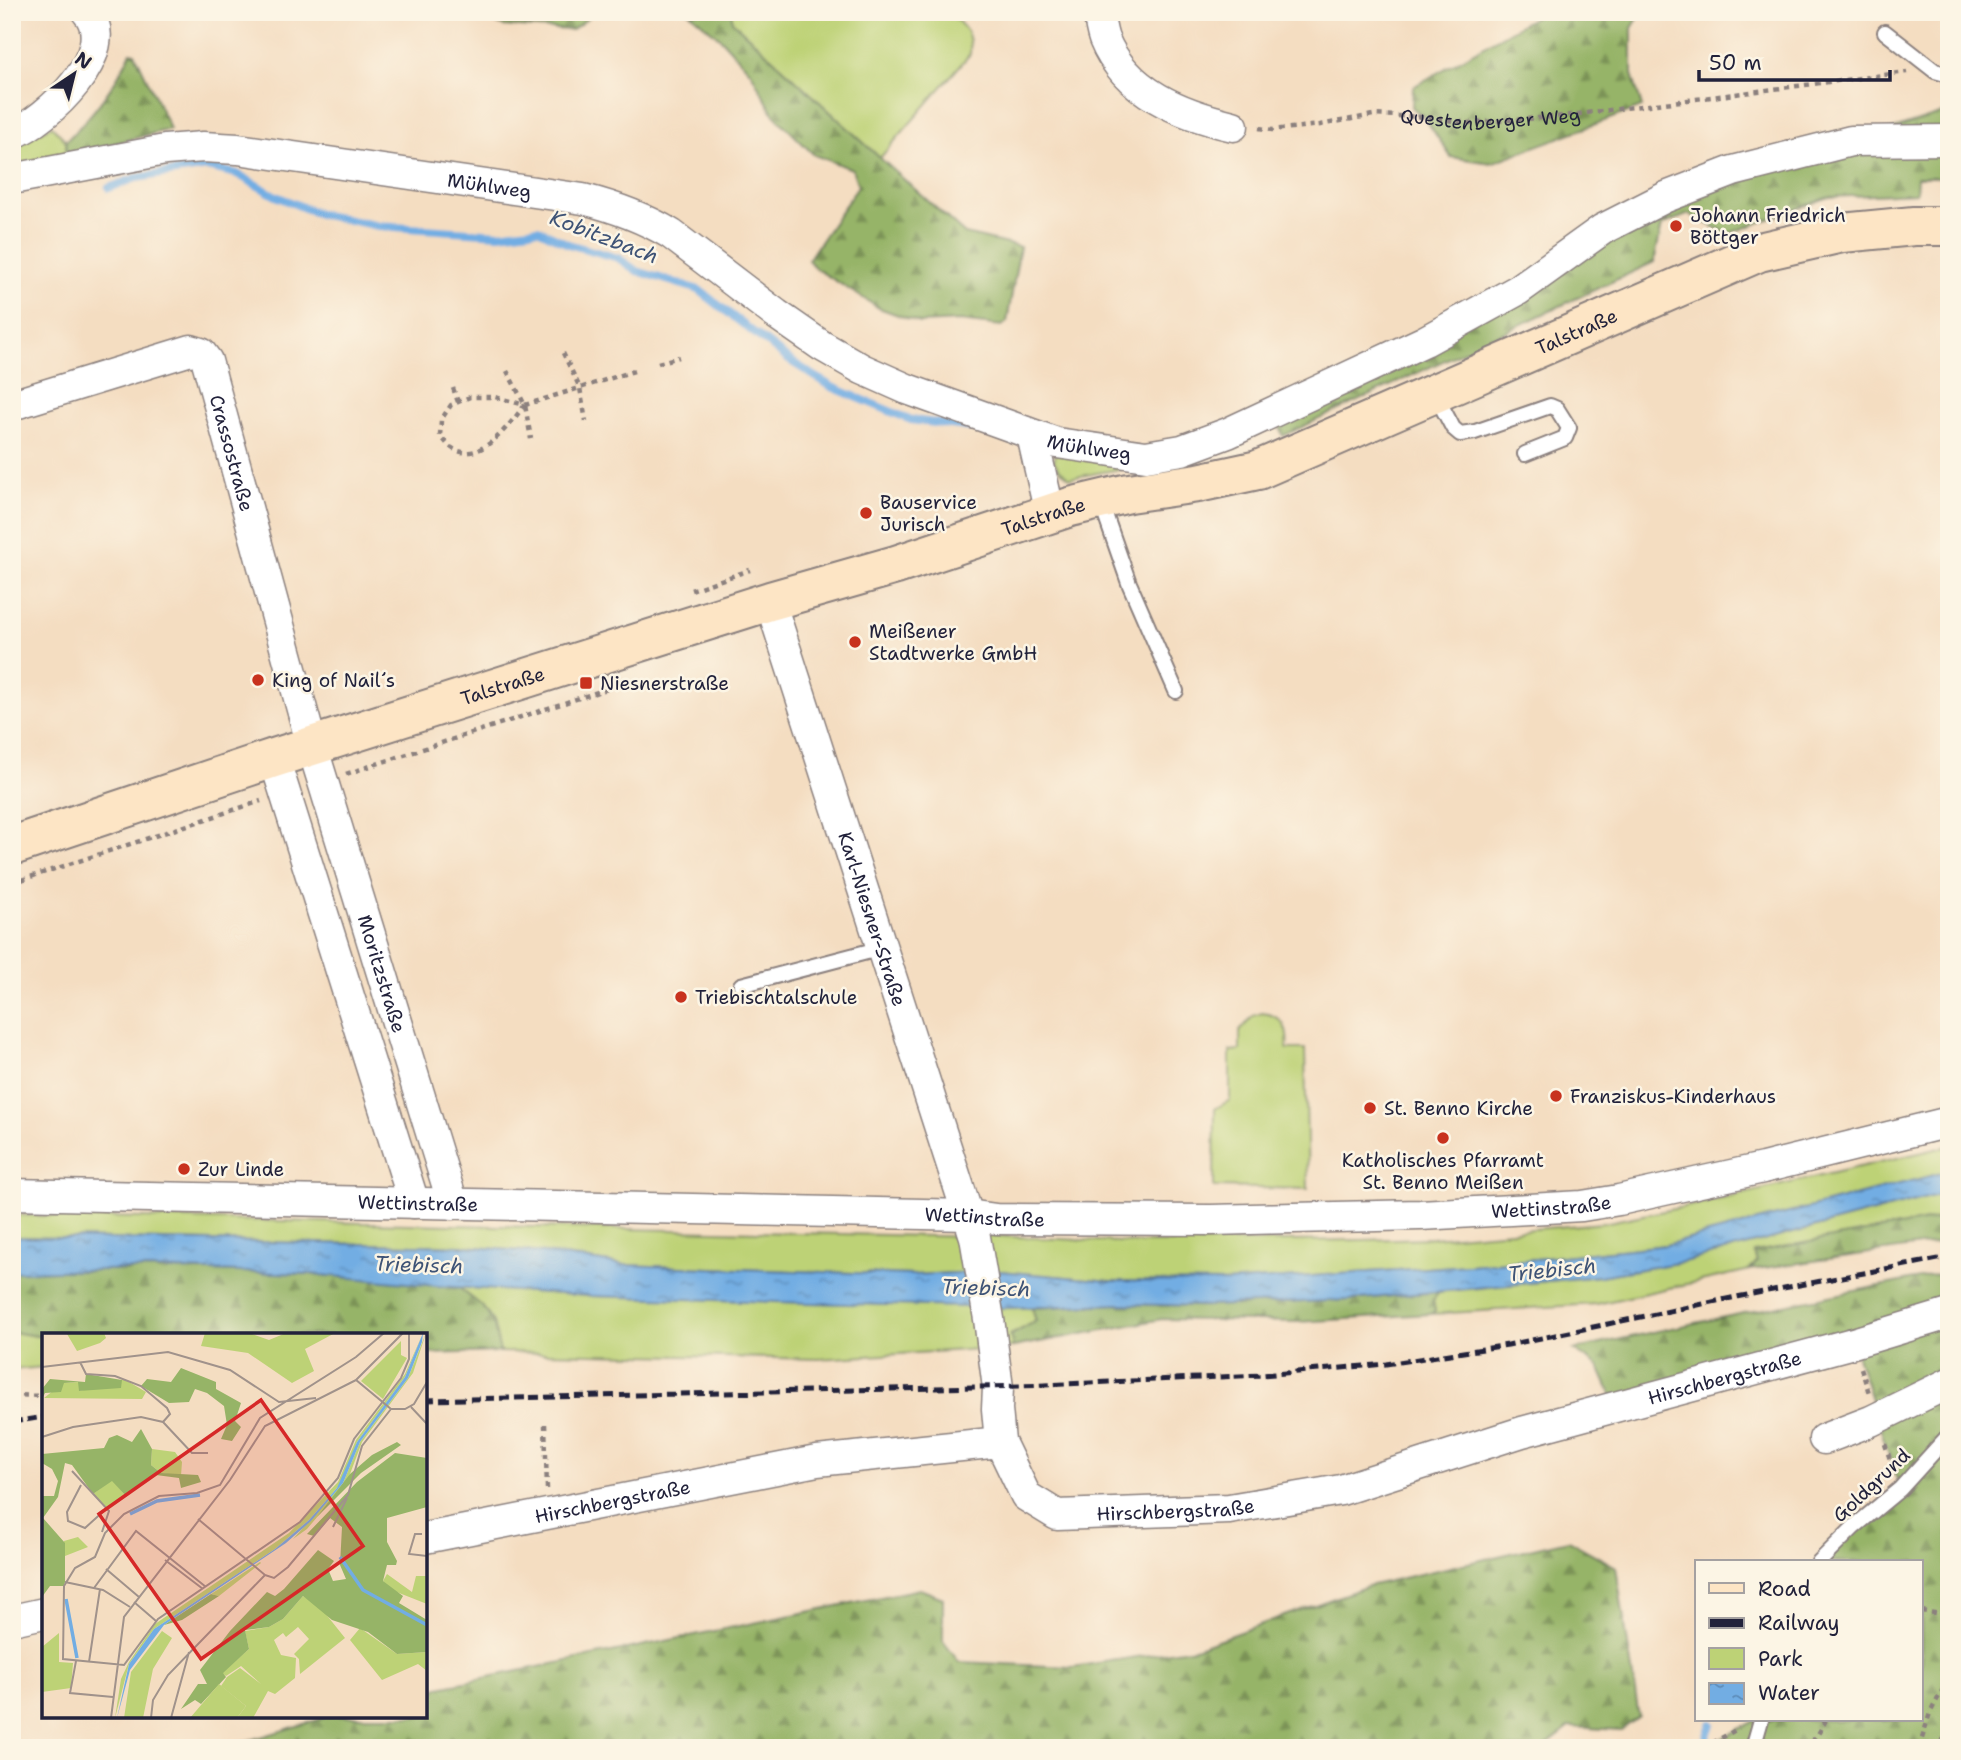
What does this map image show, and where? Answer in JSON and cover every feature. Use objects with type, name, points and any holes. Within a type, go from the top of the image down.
[{"type":"main road","name":"Talstraße","points":[[12,846],[279,776],[312,746],[769,601],[896,565],[1050,514],[1100,499],[1258,470],[1759,252],[1842,233],[1914,226],[1949,226]]},
{"type":"street","points":[[12,134],[43,117],[73,86],[91,57],[95,38],[93,19],[87,12]]},
{"type":"street","points":[[1098,12],[1104,38],[1119,65],[1144,90],[1170,106],[1203,119],[1233,126]]},
{"type":"street","name":"Mühlweg","points":[[12,179],[165,150],[203,147],[238,149],[558,195],[622,209],[671,234],[785,320],[862,369],[908,389],[1057,443],[1146,456],[1182,450],[1228,433],[1426,341],[1518,290],[1603,229],[1666,197],[1733,171],[1851,141],[1949,139]]},
{"type":"street","name":"Crassostraße","points":[[12,405],[191,350],[201,353],[207,361],[312,746]]},
{"type":"street","name":"Mühlweg","points":[[1032,435],[1050,514]]},
{"type":"street","name":"Karl-Niesner-Straße","points":[[769,601],[972,1226],[989,1318],[998,1388],[1000,1442]]},
{"type":"street","name":"Moritzstraße","points":[[312,746],[453,1204]]},
{"type":"street","name":"Moritzstraße","points":[[279,776],[414,1203]]},
{"type":"street","name":"Wettinstraße","points":[[12,1194],[453,1204],[972,1226],[996,1219],[1211,1220],[1420,1216],[1582,1206],[1763,1168],[1949,1122]]},
{"type":"street","name":"Hirschbergstraße","points":[[427,1538],[817,1461],[1000,1442],[1026,1496],[1057,1515],[1229,1509],[1341,1490],[1521,1432],[1853,1343],[1949,1314]]},
{"type":"street","points":[[1824,1439],[1871,1422],[1949,1383]]},
{"type":"street","points":[[12,1620],[42,1613]]},
{"type":"lane","points":[[1885,32],[1942,73]]},
{"type":"lane","points":[[1435,393],[1453,428],[1460,434],[1475,432],[1550,406],[1557,409],[1569,428],[1565,438],[1525,454]]},
{"type":"lane","points":[[1100,499],[1129,583],[1177,691]]},
{"type":"lane","points":[[741,985],[882,948]]},
{"type":"lane","name":"Goldgrund","points":[[1821,1560],[1854,1527],[1900,1489],[1949,1435]]},
{"type":"lane","points":[[1753,1748],[1760,1722]]},
{"type":"path","name":"Questenberger Weg","points":[[1233,126],[1272,130],[1320,125],[1373,115],[1424,117],[1469,123],[1555,117],[1912,71],[1942,73]]},
{"type":"path","points":[[563,353],[580,388],[586,421]]},
{"type":"path","points":[[658,363],[678,357]]},
{"type":"path","points":[[507,370],[525,405],[531,439]]},
{"type":"path","points":[[525,405],[494,443],[472,452],[453,449],[440,436],[441,420],[451,405],[470,397],[495,397],[525,405],[634,371]]},
{"type":"path","points":[[453,388],[458,402]]},
{"type":"path","points":[[323,782],[615,686]]},
{"type":"path","points":[[12,883],[279,776]]},
{"type":"path","points":[[12,1395],[42,1396]]},
{"type":"path","points":[[545,1424],[547,1480]]},
{"type":"path","points":[[1923,1611],[1949,1615]]},
{"type":"path","points":[[1919,1748],[1930,1713],[1949,1678]]},
{"type":"path","points":[[1805,1748],[1817,1736],[1825,1722]]},
{"type":"path","points":[[1704,1748],[1745,1725]]},
{"type":"path","points":[[1935,1748],[1949,1734]]},
{"type":"green space","points":[[469,12],[596,12],[572,30],[503,26]]},
{"type":"green space","points":[[689,12],[732,12],[732,21],[965,234],[1020,247],[1007,322],[1002,326],[960,321],[920,323],[879,308],[815,268],[808,260],[858,186],[852,169],[814,155],[774,115],[751,72],[722,40]]},
{"type":"green space","points":[[732,12],[948,12],[966,30],[970,40],[970,54],[880,158],[732,21]]},
{"type":"green space","points":[[1543,12],[1642,12],[1632,28],[1632,74],[1642,107],[1491,163],[1451,157],[1424,117],[1412,107],[1413,87]]},
{"type":"green space","points":[[131,52],[135,53],[170,129],[66,156],[66,141],[103,100]]},
{"type":"green space","points":[[1949,111],[1949,177],[1917,177],[1916,193],[1829,197],[1728,234],[1689,214],[1662,225],[1654,262],[1283,436],[1278,423],[1630,219],[1776,167]]},
{"type":"green space","points":[[52,126],[66,141],[66,156],[12,167],[12,145]]},
{"type":"green space","points":[[1056,453],[1131,467],[1070,478],[1054,461]]},
{"type":"green space","points":[[1262,1013],[1275,1017],[1284,1025],[1287,1049],[1305,1049],[1308,1189],[1214,1187],[1215,1109],[1230,1100],[1230,1051],[1240,1050],[1240,1031],[1253,1016]]},
{"type":"green space","points":[[1949,1146],[1949,1171],[1666,1245],[1497,1263],[1225,1282],[1111,1281],[1000,1271],[913,1275],[622,1265],[544,1253],[465,1246],[12,1237],[12,1215],[998,1236],[1140,1243],[1432,1238],[1603,1223],[1709,1202]]},
{"type":"green space","points":[[1949,1192],[1949,1217],[1754,1253],[1757,1262],[1750,1270],[1597,1304],[1431,1314],[1435,1311],[1433,1301],[1438,1292],[1600,1276],[1683,1262]]},
{"type":"green space","points":[[1949,1217],[1949,1242],[1750,1270],[1757,1262],[1754,1252]]},
{"type":"green space","points":[[147,1269],[310,1274],[458,1287],[482,1306],[493,1322],[500,1352],[427,1354],[427,1333],[42,1333],[42,1337],[12,1332],[12,1272]]},
{"type":"green space","points":[[1949,1272],[1949,1748],[1704,1748],[1752,1722],[1923,1722],[1923,1560],[1821,1560],[1900,1489],[1853,1344],[1617,1407],[1599,1367],[1574,1350]]},
{"type":"green space","points":[[458,1287],[590,1296],[1032,1308],[1036,1321],[1010,1335],[1013,1347],[818,1359],[500,1352],[494,1330],[486,1315],[476,1302]]},
{"type":"green space","points":[[1438,1292],[1433,1301],[1435,1311],[1431,1314],[1297,1322],[1162,1319],[1013,1347],[1010,1336],[1036,1321],[1032,1308],[1120,1304],[1207,1306],[1350,1300]]},
{"type":"green space","points":[[12,1332],[42,1337],[42,1367],[12,1370]]},
{"type":"green space","points":[[1568,1540],[1616,1567],[1639,1717],[1621,1730],[1570,1727],[1543,1748],[224,1748],[323,1718],[427,1718],[427,1690],[920,1589],[943,1598],[943,1641],[959,1662],[1072,1667],[1195,1648],[1368,1586]]},
{"type":"water","name":"Triebisch","points":[[1949,1171],[1949,1192],[1683,1262],[1600,1276],[1350,1300],[1207,1306],[1120,1304],[1008,1308],[590,1296],[310,1274],[147,1269],[12,1272],[12,1237],[465,1246],[544,1253],[622,1265],[913,1275],[1000,1271],[1111,1281],[1225,1282],[1497,1263],[1666,1245]]},
{"type":"waterway","name":"Kobitzbach","points":[[109,188],[136,178],[207,167],[237,174],[276,196],[319,214],[379,226],[499,234],[538,229],[568,244],[618,258],[637,271],[699,290],[789,360],[832,387],[911,420],[975,428]]},
{"type":"waterway","points":[[1703,1748],[1711,1724]]},
{"type":"railway","points":[[427,1400],[1022,1386],[1263,1375],[1386,1364],[1508,1345],[1736,1297],[1949,1257]]},
{"type":"railway","points":[[12,1422],[42,1417]]},
{"type":"place","name":"Johann Friedrich Böttger","points":[[1676,226]]},
{"type":"place","name":"Bauservice Jurisch","points":[[866,513]]},
{"type":"place","name":"Meißener Stadtwerke GmbH","points":[[855,642]]},
{"type":"place","name":"King of Nail´s","points":[[258,680]]},
{"type":"place","name":"Niesnerstraße","points":[[586,683]]},
{"type":"place","name":"Triebischtalschule","points":[[681,997]]},
{"type":"place","name":"Franziskus-Kinderhaus","points":[[1556,1096]]},
{"type":"place","name":"St. Benno Kirche","points":[[1370,1108]]},
{"type":"place","name":"Katholisches Pfarramt St. Benno Meißen","points":[[1443,1138]]},
{"type":"place","name":"Zur Linde","points":[[184,1169]]}]
